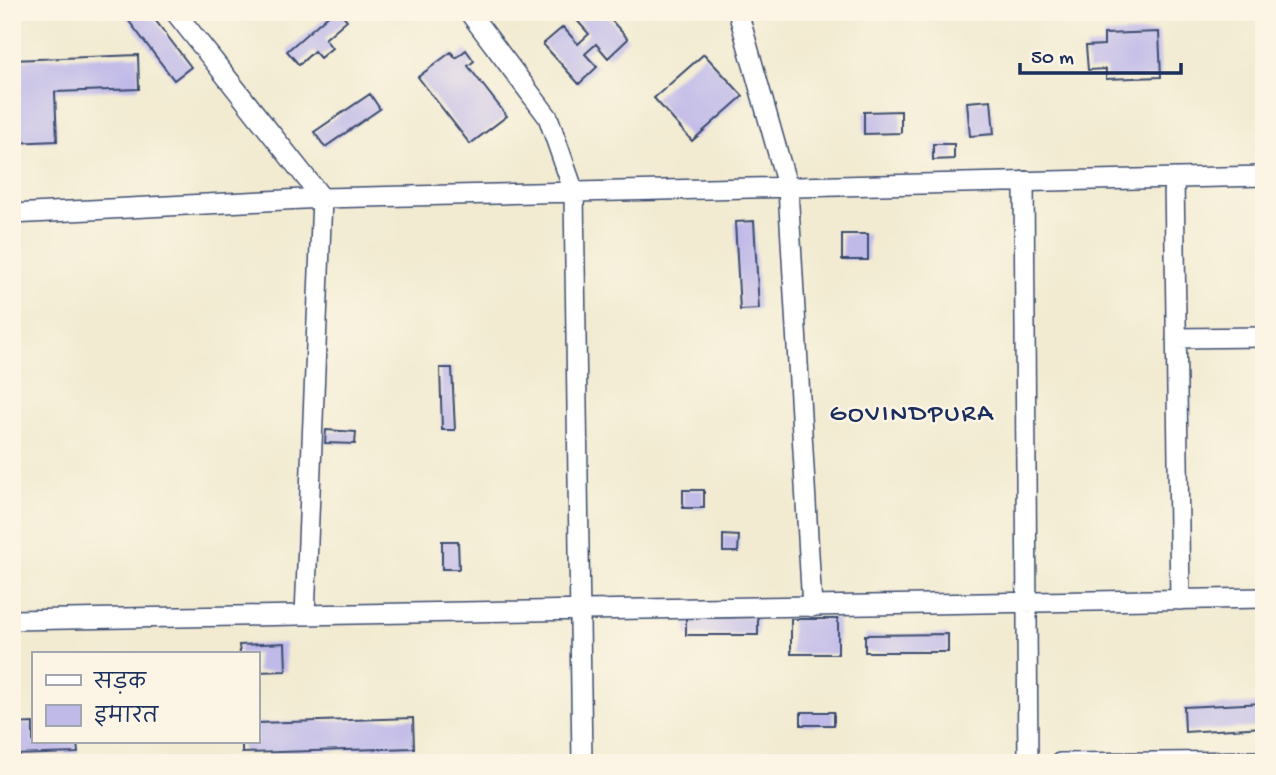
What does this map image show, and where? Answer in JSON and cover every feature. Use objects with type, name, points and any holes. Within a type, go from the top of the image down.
[{"type":"street","points":[[175,12],[322,198],[305,615]]},
{"type":"street","points":[[470,12],[548,117],[574,192],[582,763]]},
{"type":"street","points":[[738,12],[788,189],[812,607]]},
{"type":"street","points":[[12,214],[322,198],[1264,176]]},
{"type":"street","points":[[1174,178],[1180,600]]},
{"type":"street","points":[[1024,181],[1028,763]]},
{"type":"street","points":[[1176,338],[1264,337]]},
{"type":"street","points":[[12,620],[1264,598]]},
{"type":"street","points":[[1060,763],[1264,761]]},
{"type":"building","points":[[122,12],[149,12],[191,67],[174,80]]},
{"type":"building","points":[[332,12],[340,12],[347,20],[325,39],[332,48],[320,58],[314,51],[299,65],[287,51]]},
{"type":"building","points":[[579,12],[604,12],[628,39],[608,58],[596,44],[585,54],[597,67],[579,84],[543,44],[563,27],[578,44],[589,34],[574,17]]},
{"type":"building","points":[[1159,32],[1161,77],[1106,79],[1106,69],[1088,70],[1086,46],[1104,45],[1104,34]]},
{"type":"building","points":[[466,50],[474,61],[468,66],[507,116],[470,144],[418,77],[451,52],[456,58]]},
{"type":"building","points":[[704,54],[743,96],[692,141],[654,98]]},
{"type":"building","points":[[138,55],[139,89],[55,92],[57,141],[12,143],[12,60]]},
{"type":"building","points":[[370,94],[380,109],[325,147],[314,132]]},
{"type":"building","points":[[991,100],[994,134],[970,136],[967,102]]},
{"type":"building","points":[[901,111],[901,133],[864,134],[864,112]]},
{"type":"building","points":[[933,144],[954,144],[954,159],[933,160]]},
{"type":"building","points":[[754,221],[759,309],[740,310],[735,222]]},
{"type":"building","points":[[842,234],[868,234],[868,260],[842,260]]},
{"type":"building","points":[[440,368],[452,368],[455,430],[442,430]]},
{"type":"building","points":[[326,430],[356,432],[355,444],[325,443]]},
{"type":"building","points":[[683,490],[704,490],[704,508],[683,508]]},
{"type":"building","points":[[723,535],[739,536],[738,552],[723,552]]},
{"type":"building","points":[[442,541],[458,541],[459,569],[442,569]]},
{"type":"building","points":[[758,617],[758,635],[686,635],[686,618]]},
{"type":"building","points":[[791,619],[838,619],[838,654],[791,654]]},
{"type":"building","points":[[948,634],[948,652],[865,652],[865,635]]},
{"type":"building","points":[[285,643],[286,671],[259,672],[259,652],[240,652],[239,645]]},
{"type":"building","points":[[1264,703],[1264,727],[1185,732],[1184,707]]},
{"type":"building","points":[[801,712],[834,712],[834,725],[801,725]]},
{"type":"building","points":[[413,718],[414,748],[242,753],[242,744],[259,744],[259,723]]},
{"type":"building","points":[[32,723],[32,744],[77,744],[78,753],[12,755],[12,724]]},
{"type":"district","name":"GOVINDPURA","points":[[912,411]]}]
